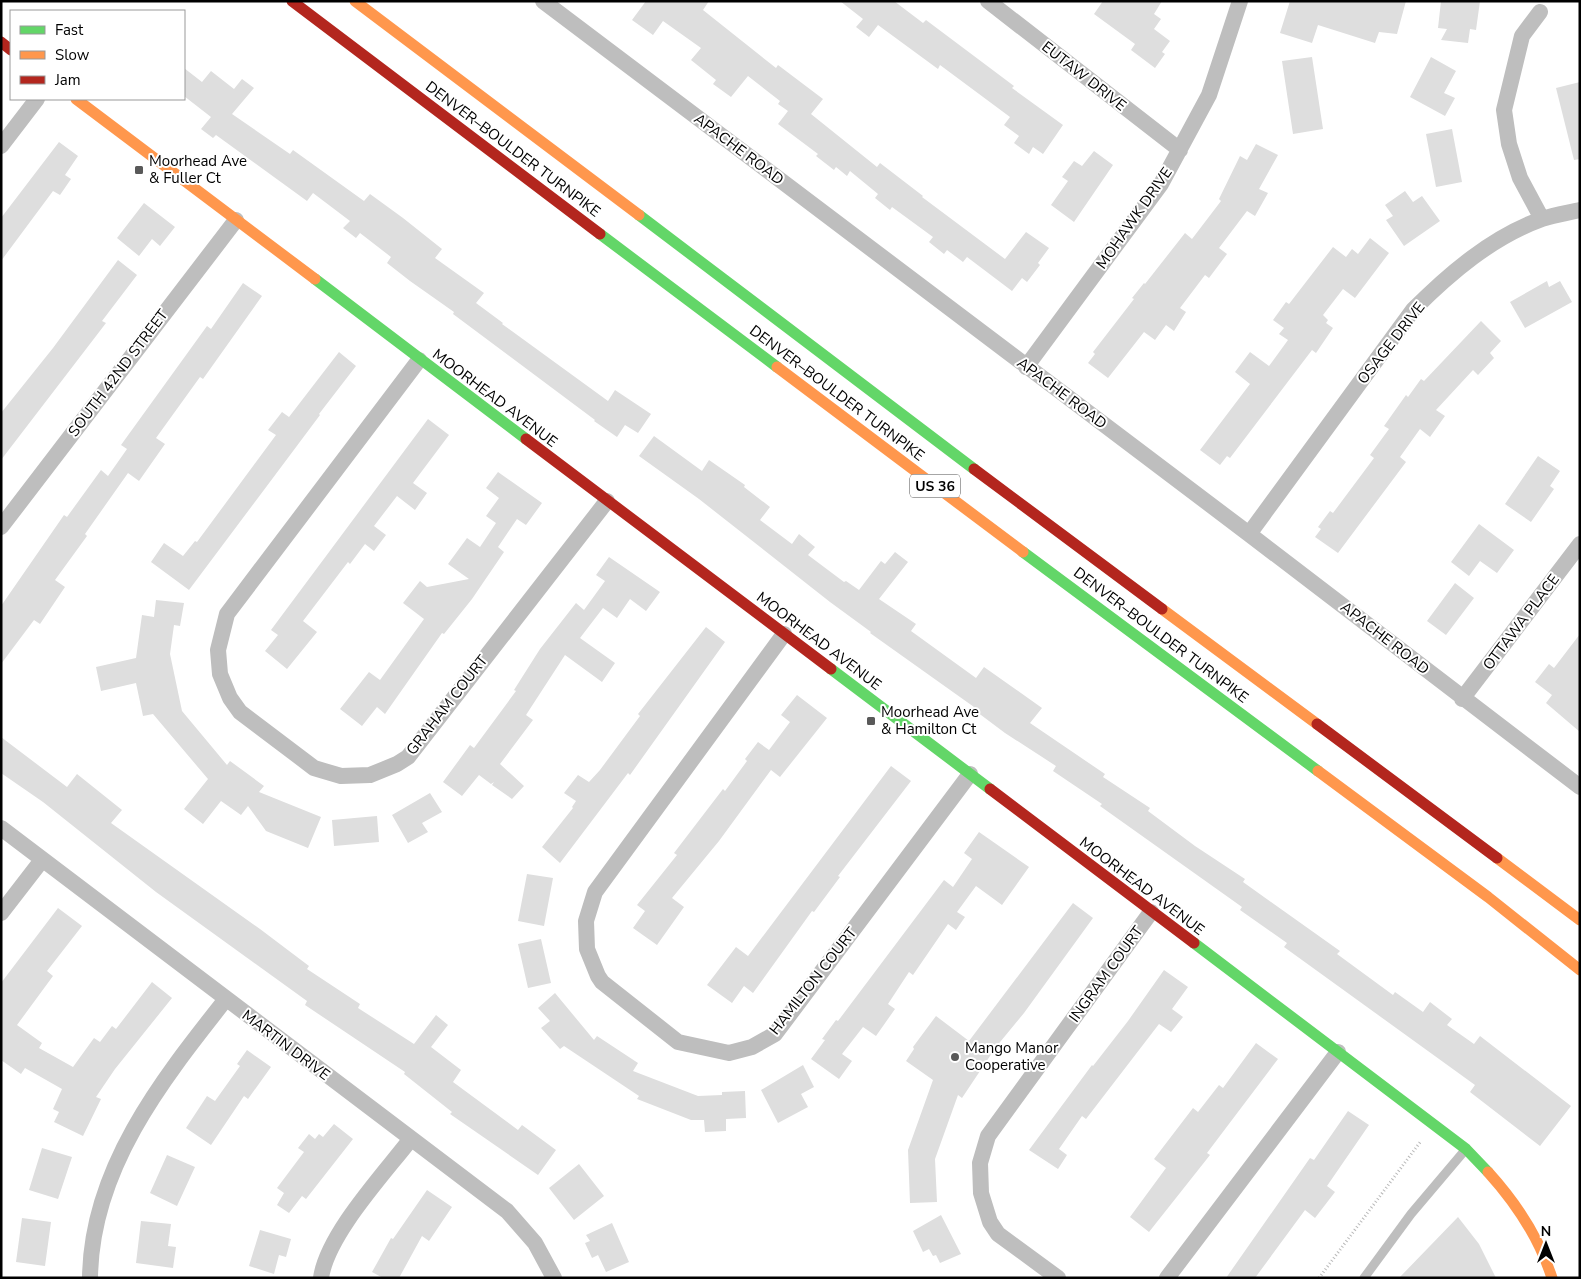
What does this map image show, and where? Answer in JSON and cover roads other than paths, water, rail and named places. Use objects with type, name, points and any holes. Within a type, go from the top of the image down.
[{"type":"main road","name":"DENVER–BOULDER TURNPIKE","points":[[292,1],[937,488],[1488,897],[1580,970]]},
{"type":"main road","name":"DENVER–BOULDER TURNPIKE","points":[[355,1],[954,454],[1580,920]]},
{"type":"main road","name":"MOORHEAD AVENUE","points":[[77,100],[419,360],[1466,1149],[1507,1191],[1529,1223],[1552,1278]]},
{"type":"street","name":"APACHE ROAD","points":[[544,1],[1580,787]]},
{"type":"street","name":"EUTAW DRIVE","points":[[988,1],[1180,150]]},
{"type":"street","name":"MOHAWK DRIVE","points":[[1026,366],[1161,184],[1209,95],[1240,1]]},
{"type":"street","points":[[1540,12],[1522,36],[1504,110],[1509,144],[1520,178],[1542,219]]},
{"type":"street","points":[[1,146],[36,100]]},
{"type":"street","name":"OSAGE DRIVE","points":[[1249,534],[1413,310],[1444,279],[1490,245],[1542,219],[1580,210]]},
{"type":"street","name":"SOUTH 42ND STREET","points":[[1,527],[236,220]]},
{"type":"street","name":"GRAHAM COURT","points":[[419,360],[227,614],[218,650],[220,674],[230,698],[240,712],[314,768],[341,776],[370,774],[397,764],[408,757],[607,500]]},
{"type":"street","name":"OTTAWA PLACE","points":[[1462,699],[1580,544]]},
{"type":"street","name":"HAMILTON COURT","points":[[784,634],[595,892],[586,921],[587,950],[602,982],[678,1042],[728,1053],[752,1047],[776,1034],[970,774]]},
{"type":"street","name":"MARTIN DRIVE","points":[[1,828],[410,1140],[507,1211],[535,1242],[554,1278]]},
{"type":"street","points":[[1,913],[42,860]]},
{"type":"street","name":"INGRAM COURT","points":[[1058,1278],[998,1234],[990,1222],[980,1193],[980,1163],[988,1136],[1151,912]]},
{"type":"street","points":[[90,1278],[92,1243],[110,1180],[137,1122],[170,1070],[226,999]]},
{"type":"street","points":[[1167,1278],[1338,1052]]},
{"type":"street","points":[[321,1278],[323,1266],[335,1238],[410,1140]]},
{"type":"lane","points":[[1364,1278],[1411,1214],[1466,1149]]},
{"type":"place","name":"Moorhead Ave & Fuller Ct","points":[[139,170]]},
{"type":"place","name":"Moorhead Ave & Hamilton Ct","points":[[871,721]]},
{"type":"place","name":"Mango Manor Cooperative","points":[[955,1057]]}]
